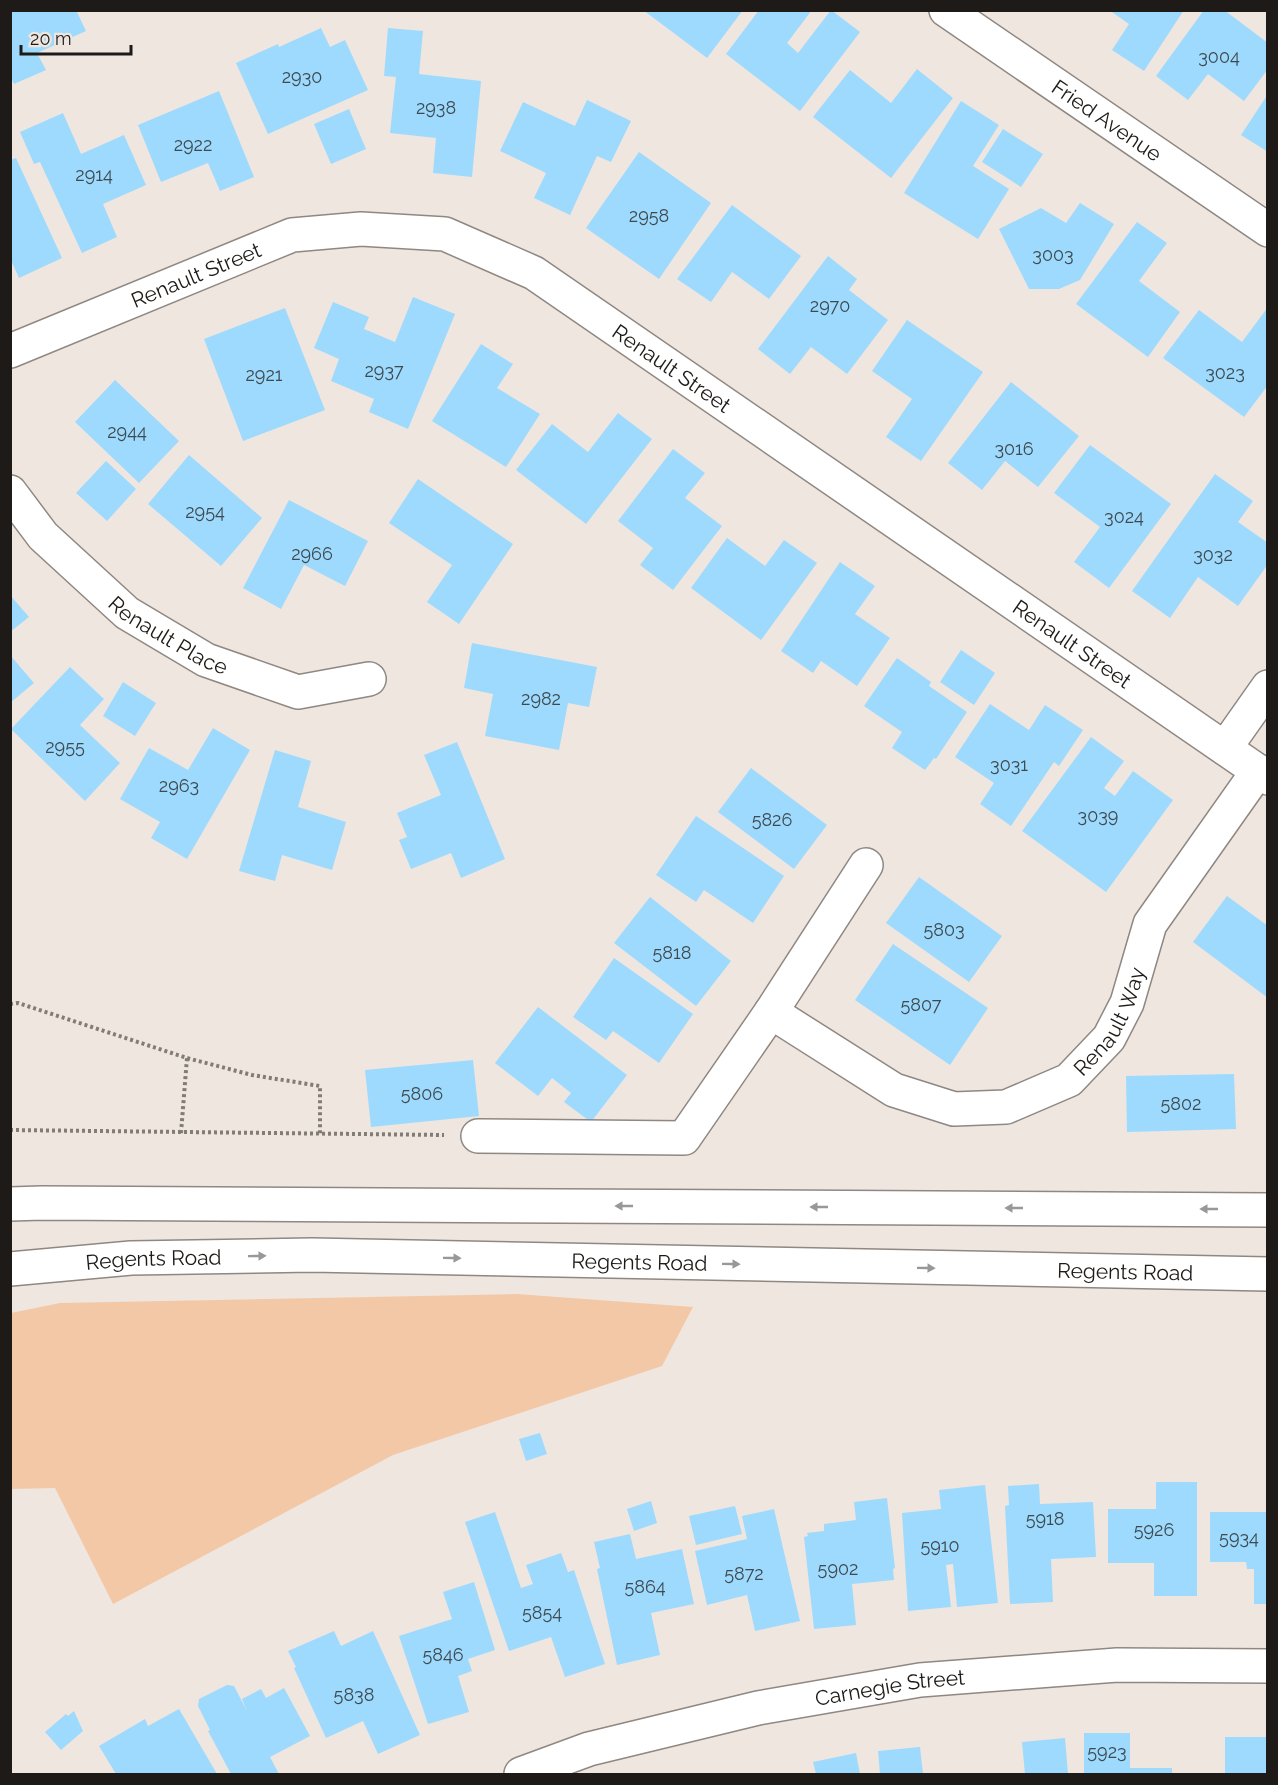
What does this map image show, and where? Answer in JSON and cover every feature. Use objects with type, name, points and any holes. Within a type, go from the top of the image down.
[{"type":"street","name":"Fried Avenue","points":[[946,10],[1268,230]]},
{"type":"street","name":"Renault Street","points":[[10,351],[292,235],[361,229],[445,234],[534,273],[1263,775]]},
{"type":"street","name":"Renault Place","points":[[10,492],[43,536],[127,613],[206,660],[298,692],[369,679]]},
{"type":"street","points":[[1225,748],[1268,687]]},
{"type":"street","name":"Renault Way","points":[[771,1012],[894,1090],[954,1109],[1006,1107],[1069,1080],[1109,1038],[1127,1003],[1150,924],[1263,775]]},
{"type":"street","points":[[478,1136],[684,1138],[771,1012],[866,865]]},
{"type":"street","points":[[10,1204],[1268,1210]]},
{"type":"street","name":"Regents Road","points":[[10,1269],[130,1258],[312,1255],[1268,1274]]},
{"type":"street","name":"Carnegie Street","points":[[521,1774],[589,1749],[758,1708],[920,1680],[1117,1665],[1268,1666]]},
{"type":"path","points":[[10,1004],[18,1003],[187,1058],[252,1075],[320,1086],[320,1134]]},
{"type":"path","points":[[181,1133],[187,1058]]},
{"type":"path","points":[[10,1130],[478,1136]]},
{"type":"shaded area","points":[[517,1294],[693,1307],[662,1366],[393,1455],[113,1604],[55,1488],[11,1489],[11,1313],[60,1303]]},
{"type":"building","points":[[10,10],[76,10],[86,31],[37,53],[46,70],[14,84],[10,76]]},
{"type":"building","points":[[643,10],[743,10],[707,58]]},
{"type":"building","points":[[759,10],[812,10],[787,43],[798,53],[831,10],[860,32],[800,111],[726,54]]},
{"type":"building","points":[[1109,10],[1184,10],[1144,71],[1112,50],[1129,24]]},
{"type":"building","points":[[1204,10],[1224,10],[1268,43],[1268,69],[1244,101],[1208,74],[1188,100],[1156,76]]},
{"type":"building","points":[[321,28],[330,47],[345,40],[368,90],[268,134],[236,63]]},
{"type":"building","points":[[388,28],[423,31],[419,74],[481,81],[472,177],[433,173],[436,138],[390,133],[396,77],[384,76]]},
{"type":"building","points":[[917,69],[953,98],[891,178],[813,117],[850,70],[891,103]]},
{"type":"building","points":[[219,91],[254,177],[220,191],[208,163],[161,182],[138,125]]},
{"type":"building","points":[[1268,94],[1268,152],[1241,135]]},
{"type":"building","points":[[587,100],[631,121],[611,162],[597,156],[570,215],[534,198],[546,173],[500,151],[523,102],[575,126]]},
{"type":"building","points":[[961,101],[999,125],[973,166],[1009,189],[978,239],[904,193]]},
{"type":"building","points":[[349,109],[366,149],[331,164],[314,124]]},
{"type":"building","points":[[63,113],[81,154],[124,135],[146,185],[103,204],[117,237],[82,253],[40,162],[34,164],[20,132]]},
{"type":"building","points":[[1003,129],[1043,154],[1021,187],[982,162]]},
{"type":"building","points":[[639,152],[711,203],[659,279],[586,228]]},
{"type":"building","points":[[16,158],[62,258],[19,278],[10,258],[10,160]]},
{"type":"building","points":[[1080,203],[1114,224],[1080,280],[1059,289],[1029,289],[999,229],[1041,208],[1066,223]]},
{"type":"building","points":[[732,205],[801,256],[769,299],[732,272],[711,302],[677,279]]},
{"type":"building","points":[[1137,222],[1167,243],[1139,281],[1180,312],[1148,357],[1076,304]]},
{"type":"building","points":[[828,256],[857,279],[849,290],[888,320],[847,374],[811,347],[790,374],[758,349]]},
{"type":"building","points":[[413,297],[455,314],[408,429],[369,412],[374,399],[331,381],[339,359],[314,348],[333,302],[369,317],[364,329],[395,342]]},
{"type":"building","points":[[1268,307],[1268,385],[1244,417],[1163,358],[1199,310],[1242,342]]},
{"type":"building","points":[[285,308],[325,410],[243,441],[204,339]]},
{"type":"building","points":[[907,320],[983,372],[921,461],[886,437],[912,399],[872,371]]},
{"type":"building","points":[[481,344],[513,364],[497,388],[540,414],[506,467],[432,421]]},
{"type":"building","points":[[115,380],[179,441],[139,483],[75,422]]},
{"type":"building","points":[[1011,382],[1079,436],[1038,487],[1005,461],[982,490],[948,463]]},
{"type":"building","points":[[618,413],[652,439],[586,524],[516,470],[552,424],[588,452]]},
{"type":"building","points":[[1090,445],[1171,504],[1109,588],[1074,562],[1100,527],[1054,493]]},
{"type":"building","points":[[673,449],[705,473],[685,498],[722,526],[673,590],[640,565],[653,548],[618,521]]},
{"type":"building","points":[[189,455],[262,518],[221,566],[148,504]]},
{"type":"building","points":[[106,461],[136,489],[107,521],[76,493]]},
{"type":"building","points":[[1215,474],[1253,501],[1238,522],[1268,543],[1268,564],[1238,606],[1198,577],[1170,618],[1132,591]]},
{"type":"building","points":[[418,479],[513,544],[459,624],[427,602],[452,565],[389,523]]},
{"type":"building","points":[[289,500],[368,541],[345,586],[304,565],[281,609],[243,588]]},
{"type":"building","points":[[727,538],[765,566],[784,540],[817,563],[761,640],[691,588]]},
{"type":"building","points":[[840,562],[875,586],[855,614],[890,638],[857,686],[821,661],[813,673],[781,651]]},
{"type":"building","points":[[10,595],[29,617],[10,632]]},
{"type":"building","points":[[472,643],[597,667],[589,707],[568,703],[559,750],[485,736],[493,694],[464,688]]},
{"type":"building","points":[[961,650],[995,673],[974,705],[940,682]]},
{"type":"building","points":[[10,655],[34,683],[10,703]]},
{"type":"building","points":[[897,658],[931,682],[929,686],[967,712],[936,759],[934,758],[925,770],[892,748],[902,732],[864,706]]},
{"type":"building","points":[[70,667],[104,699],[80,725],[120,763],[85,801],[11,729]]},
{"type":"building","points":[[123,682],[156,703],[135,736],[103,716]]},
{"type":"building","points":[[990,704],[1029,730],[1045,705],[1083,730],[1059,766],[1054,762],[1011,826],[980,804],[994,783],[955,757]]},
{"type":"building","points":[[213,728],[250,750],[187,859],[151,838],[160,822],[120,799],[149,748],[188,770]]},
{"type":"building","points":[[1091,737],[1124,761],[1104,788],[1115,796],[1133,771],[1173,800],[1106,892],[1022,831]]},
{"type":"building","points":[[457,742],[505,859],[461,878],[451,853],[411,869],[399,840],[407,837],[397,813],[441,795],[424,755]]},
{"type":"building","points":[[275,750],[311,761],[298,807],[346,822],[332,870],[282,855],[275,881],[239,871]]},
{"type":"building","points":[[751,768],[827,825],[794,869],[718,812]]},
{"type":"building","points":[[696,816],[784,876],[753,923],[704,890],[696,902],[656,875]]},
{"type":"building","points":[[919,877],[1002,936],[969,982],[886,923]]},
{"type":"building","points":[[1227,896],[1268,926],[1268,998],[1193,942]]},
{"type":"building","points":[[650,897],[731,961],[696,1006],[614,943]]},
{"type":"building","points":[[893,944],[988,1008],[950,1065],[855,1000]]},
{"type":"building","points":[[614,958],[693,1014],[659,1063],[613,1031],[606,1040],[573,1017]]},
{"type":"building","points":[[538,1007],[627,1075],[591,1122],[564,1102],[571,1093],[552,1078],[538,1096],[495,1063]]},
{"type":"building","points":[[473,1060],[479,1116],[371,1127],[365,1070]]},
{"type":"building","points":[[1234,1074],[1236,1129],[1127,1132],[1126,1076]]},
{"type":"building","points":[[540,1433],[547,1454],[526,1461],[519,1439]]},
{"type":"building","points":[[1156,1482],[1197,1482],[1197,1596],[1154,1596],[1154,1563],[1108,1563],[1108,1509],[1156,1509]]},
{"type":"building","points":[[1039,1484],[1040,1504],[1093,1502],[1096,1557],[1051,1559],[1053,1602],[1010,1604],[1005,1506],[1009,1505],[1008,1486]]},
{"type":"building","points":[[985,1485],[998,1603],[957,1607],[953,1564],[946,1565],[951,1607],[908,1611],[902,1513],[941,1509],[939,1490]]},
{"type":"building","points":[[887,1498],[895,1568],[893,1569],[894,1580],[852,1584],[856,1625],[814,1629],[804,1537],[808,1536],[807,1533],[824,1531],[824,1524],[856,1520],[854,1502]]},
{"type":"building","points":[[651,1501],[657,1523],[634,1531],[627,1509]]},
{"type":"building","points":[[735,1506],[742,1534],[696,1545],[689,1516]]},
{"type":"building","points":[[774,1509],[800,1621],[755,1631],[747,1595],[707,1605],[695,1551],[747,1539],[742,1516]]},
{"type":"building","points":[[495,1512],[521,1588],[533,1584],[526,1565],[561,1553],[568,1572],[574,1570],[605,1664],[565,1677],[551,1637],[509,1651],[465,1522]]},
{"type":"building","points":[[1210,1512],[1268,1512],[1268,1604],[1254,1604],[1254,1569],[1247,1569],[1246,1562],[1210,1562]]},
{"type":"building","points":[[630,1534],[636,1559],[682,1549],[694,1604],[651,1613],[660,1655],[617,1665],[597,1569],[600,1568],[594,1542]]},
{"type":"building","points":[[474,1582],[495,1650],[468,1659],[472,1671],[458,1676],[469,1712],[428,1724],[399,1636],[452,1619],[443,1592]]},
{"type":"building","points":[[334,1631],[341,1646],[373,1631],[420,1735],[378,1754],[363,1721],[326,1738],[288,1651]]},
{"type":"building","points":[[227,1685],[234,1686],[247,1711],[242,1699],[261,1689],[266,1698],[284,1688],[310,1736],[270,1757],[279,1774],[231,1774],[208,1731],[210,1730],[198,1706],[199,1699]]},
{"type":"building","points":[[179,1709],[217,1774],[116,1774],[99,1746],[145,1719],[148,1726]]},
{"type":"building","points":[[74,1711],[83,1731],[61,1750],[45,1732],[66,1714],[68,1716]]},
{"type":"building","points":[[1084,1733],[1130,1733],[1130,1768],[1172,1768],[1172,1774],[1084,1774]]},
{"type":"building","points":[[1225,1737],[1268,1737],[1268,1774],[1225,1774]]},
{"type":"building","points":[[1065,1738],[1068,1774],[1025,1774],[1022,1742]]},
{"type":"building","points":[[920,1747],[923,1774],[880,1774],[878,1751]]},
{"type":"building","points":[[856,1753],[860,1774],[816,1774],[813,1762]]}]
